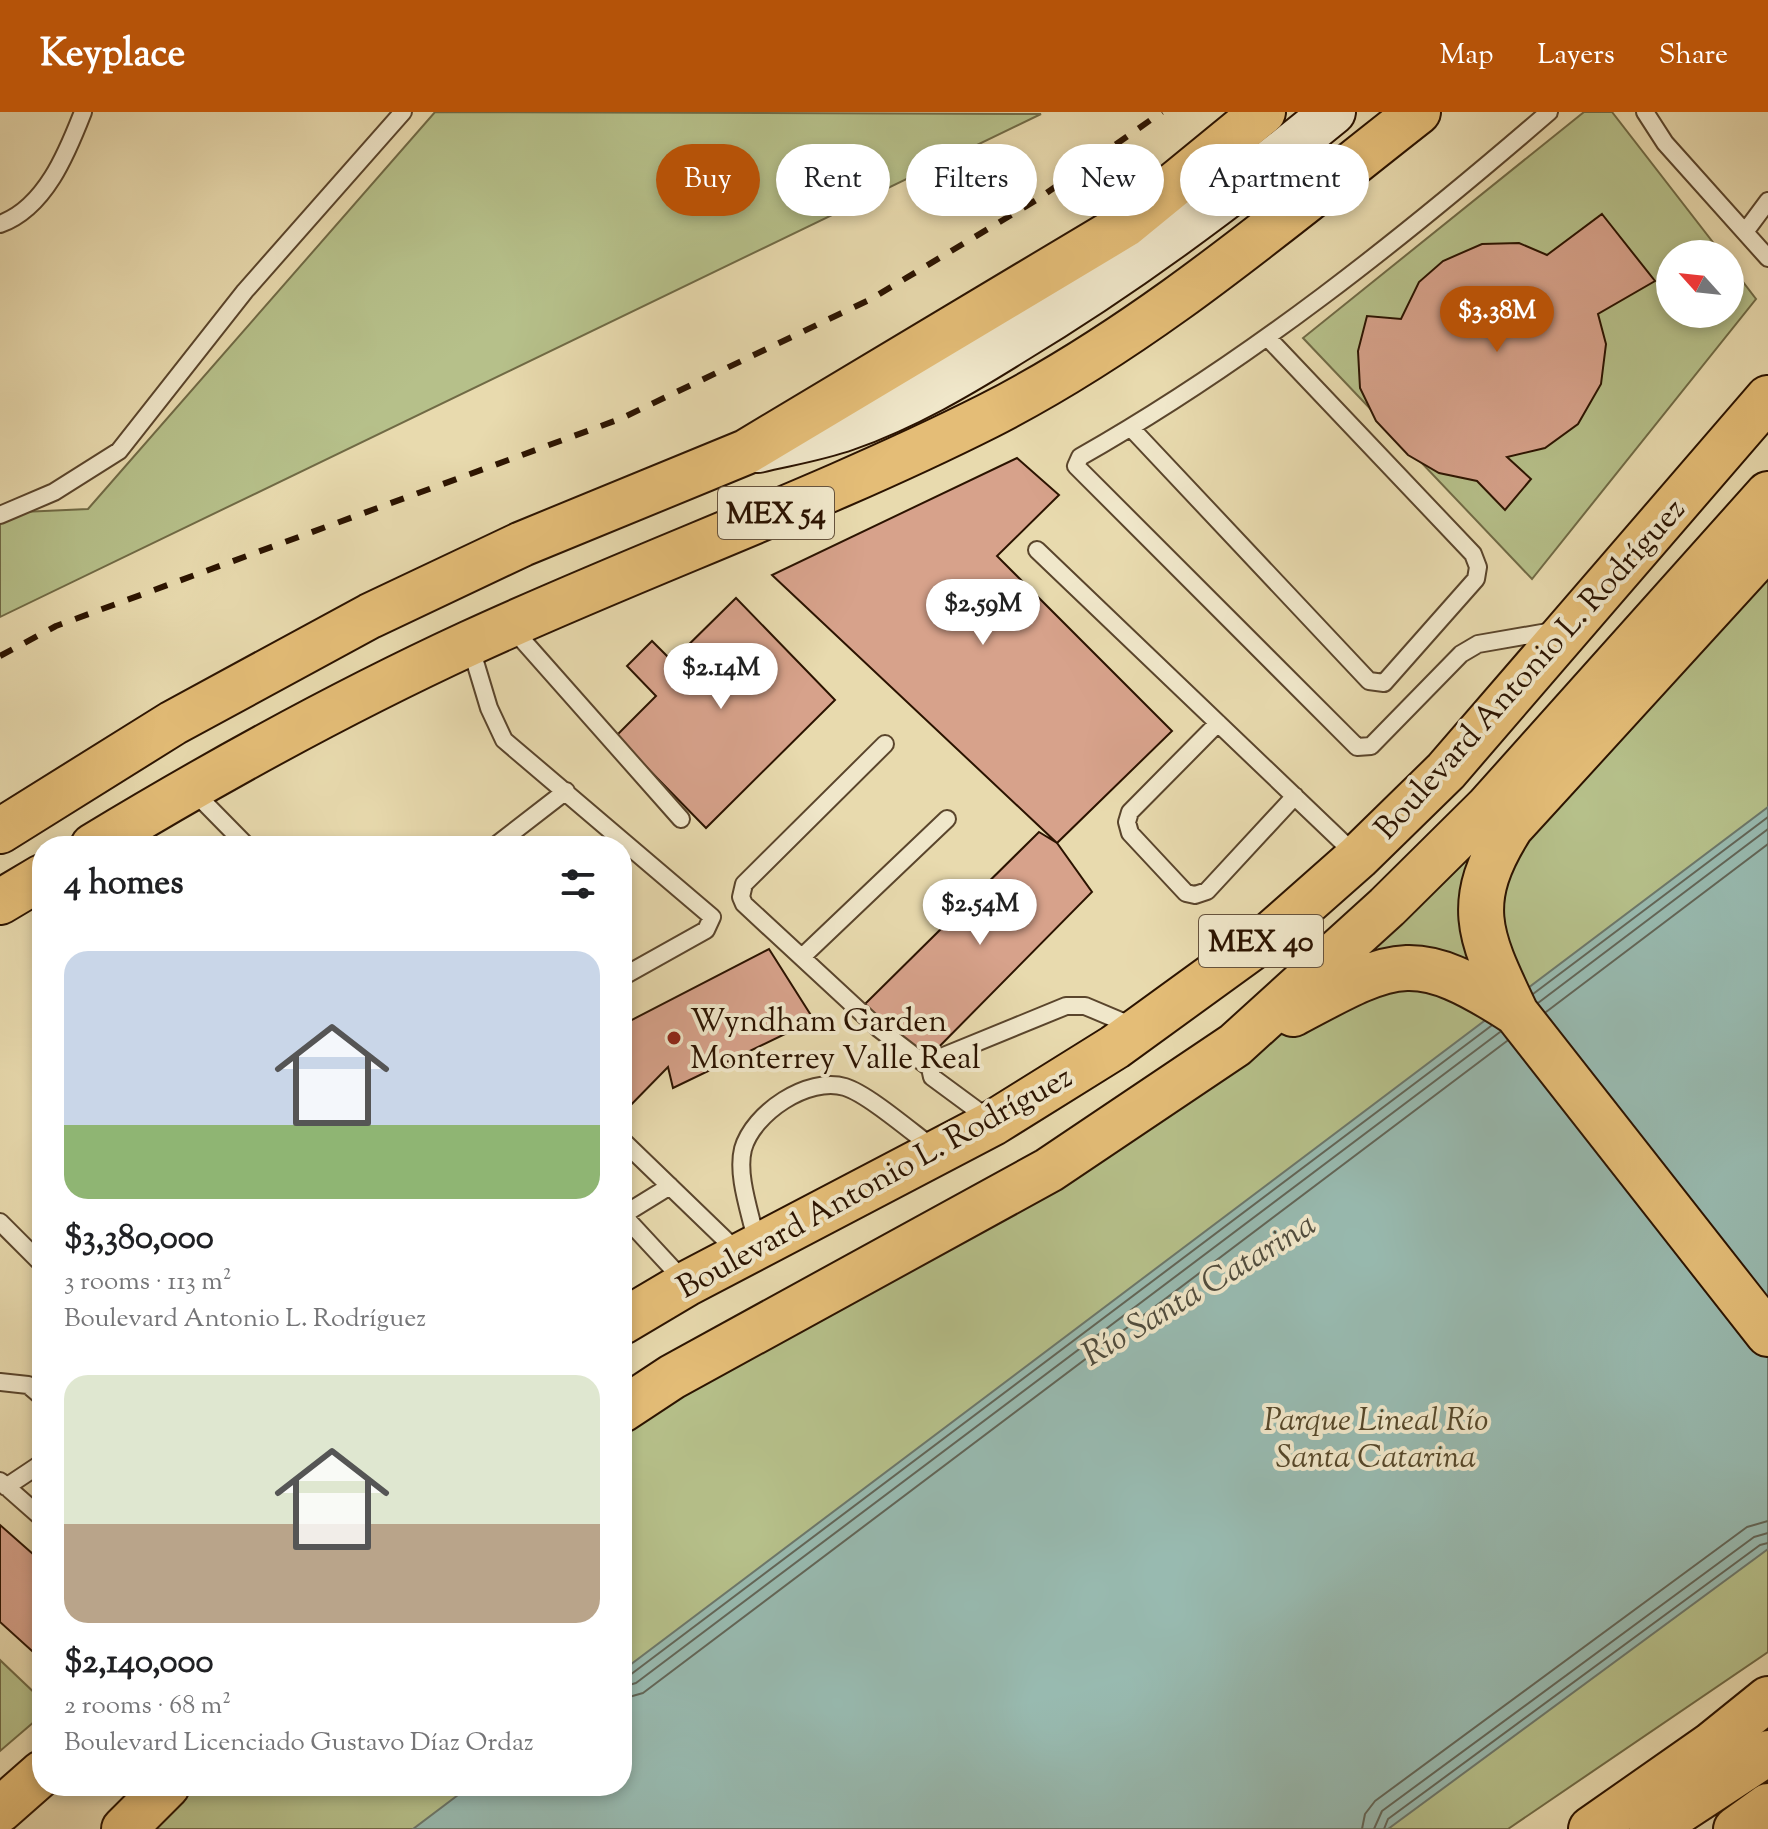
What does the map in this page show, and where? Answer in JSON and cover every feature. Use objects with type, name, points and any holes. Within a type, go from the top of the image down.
[{"type":"main road","name":"MEX 54","points":[[0,831],[173,723],[370,616],[522,544],[746,452],[1125,225],[1263,112]]},
{"type":"main road","points":[[746,452],[845,429],[915,400],[993,355],[1079,302],[1173,237],[1333,112]]},
{"type":"main road","name":"MEX 54","points":[[110,836],[273,739],[470,643],[814,497],[990,415],[1118,340],[1218,270],[1418,112]]},
{"type":"main road","name":"Boulevard Antonio L. Rodríguez","points":[[632,1316],[686,1284],[993,1123],[1140,1029],[1272,933],[1358,857],[1446,771],[1768,398]]},
{"type":"main road","name":"Boulevard Antonio L. Rodríguez","points":[[632,1403],[672,1377],[1049,1170],[1235,1045],[1387,907],[1488,807],[1768,494]]},
{"type":"main road","points":[[1768,546],[1511,827],[1493,856],[1480,911],[1485,947],[1517,1014],[1768,1334]]},
{"type":"main road","points":[[0,902],[32,883]]},
{"type":"main road","points":[[1235,1045],[1362,977],[1398,967],[1430,968],[1466,981],[1517,1014]]},
{"type":"main road","points":[[1591,1829],[1711,1745],[1768,1699]]},
{"type":"main road","points":[[1652,1829],[1768,1753]]},
{"type":"main road","points":[[0,1810],[32,1782]]},
{"type":"main road","points":[[124,1829],[157,1796]]},
{"type":"main road","points":[[1736,1829],[1768,1806]]},
{"type":"lane","points":[[0,224],[12,220],[33,200],[63,163],[83,112]]},
{"type":"lane","points":[[0,515],[54,492],[119,451],[245,291],[403,112]]},
{"type":"lane","points":[[1549,112],[1456,192],[1267,337],[1131,428],[1080,457],[1078,472],[1357,747],[1371,746],[1461,654],[1478,644],[1572,628]]},
{"type":"lane","points":[[1645,112],[1665,143],[1768,258]]},
{"type":"lane","points":[[1745,232],[1768,201]]},
{"type":"lane","points":[[1131,428],[1369,681],[1384,683],[1476,579],[1478,567],[1473,554],[1267,337]]},
{"type":"lane","points":[[1037,550],[1358,857]]},
{"type":"lane","points":[[510,626],[681,819]]},
{"type":"lane","points":[[470,643],[489,708],[504,740],[566,791],[611,836]]},
{"type":"lane","points":[[1218,723],[1130,812],[1127,822],[1130,833],[1186,893],[1195,895],[1207,891],[1295,796]]},
{"type":"lane","points":[[885,744],[744,884],[741,897],[744,904],[878,1028],[930,1068]]},
{"type":"lane","points":[[189,788],[237,836]]},
{"type":"lane","points":[[508,836],[566,791]]},
{"type":"lane","points":[[802,957],[947,819]]},
{"type":"lane","points":[[632,856],[710,913],[712,921],[706,930],[632,971]]},
{"type":"lane","points":[[993,1123],[932,1077],[930,1068],[934,1060],[1066,1006],[1085,1006],[1140,1029]]},
{"type":"lane","points":[[750,1252],[743,1150],[750,1133],[790,1096],[813,1087],[845,1087],[940,1153]]},
{"type":"lane","points":[[632,1150],[670,1186],[750,1252]]},
{"type":"lane","points":[[632,1208],[670,1186]]},
{"type":"lane","points":[[0,1222],[32,1254]]},
{"type":"lane","points":[[632,1225],[686,1284]]},
{"type":"lane","points":[[0,1382],[28,1385],[32,1388]]},
{"type":"lane","points":[[32,1468],[3,1484],[32,1509]]},
{"type":"green space","points":[[435,112],[1041,114],[979,144],[906,144],[906,179],[890,187],[890,144],[776,144],[776,216],[830,216],[0,617],[0,513],[88,509]]},
{"type":"green space","points":[[1584,112],[1612,112],[1711,240],[1656,240],[1656,328],[1733,328],[1532,579],[1303,338]]},
{"type":"green space","points":[[1744,283],[1756,299],[1744,314]]},
{"type":"green space","name":"Río Santa Catarina","points":[[1768,534],[1768,1652],[1508,1829],[128,1829],[160,1796],[632,1796],[632,1408],[1079,1171]]},
{"type":"green space","points":[[0,1660],[32,1690],[32,1724],[0,1751]]},
{"type":"water","name":"Río Santa Catarina","points":[[1768,807],[1768,1549],[1388,1829],[413,1829],[457,1796],[632,1796],[632,1663]]},
{"type":"building","points":[[1602,214],[1655,281],[1598,314],[1606,344],[1601,384],[1578,424],[1545,448],[1507,457],[1531,479],[1505,510],[1477,481],[1439,473],[1408,455],[1376,421],[1360,388],[1358,351],[1367,316],[1401,319],[1419,282],[1443,261],[1482,244],[1519,243],[1547,255]]},
{"type":"building","points":[[1017,458],[1059,495],[997,556],[1172,731],[1057,843],[772,575]]},
{"type":"building","points":[[736,598],[835,700],[706,828],[616,736],[656,696],[627,666],[652,641],[672,661]]},
{"type":"building","points":[[1039,832],[1057,843],[1092,892],[924,1062],[862,1007]]},
{"type":"building","points":[[769,949],[814,1020],[673,1088],[668,1067],[632,1104],[632,1020]]},
{"type":"building","points":[[0,1525],[32,1553],[32,1651],[0,1622]]},
{"type":"railway","points":[[0,656],[56,626],[620,419],[871,299],[1038,199],[1162,112]]},
{"type":"place","name":"Wyndham Garden Monterrey Valle Real","points":[[674,1038]]},
{"type":"park label","name":"Parque Lineal Río Santa Catarina","points":[[1376,1438]]}]
